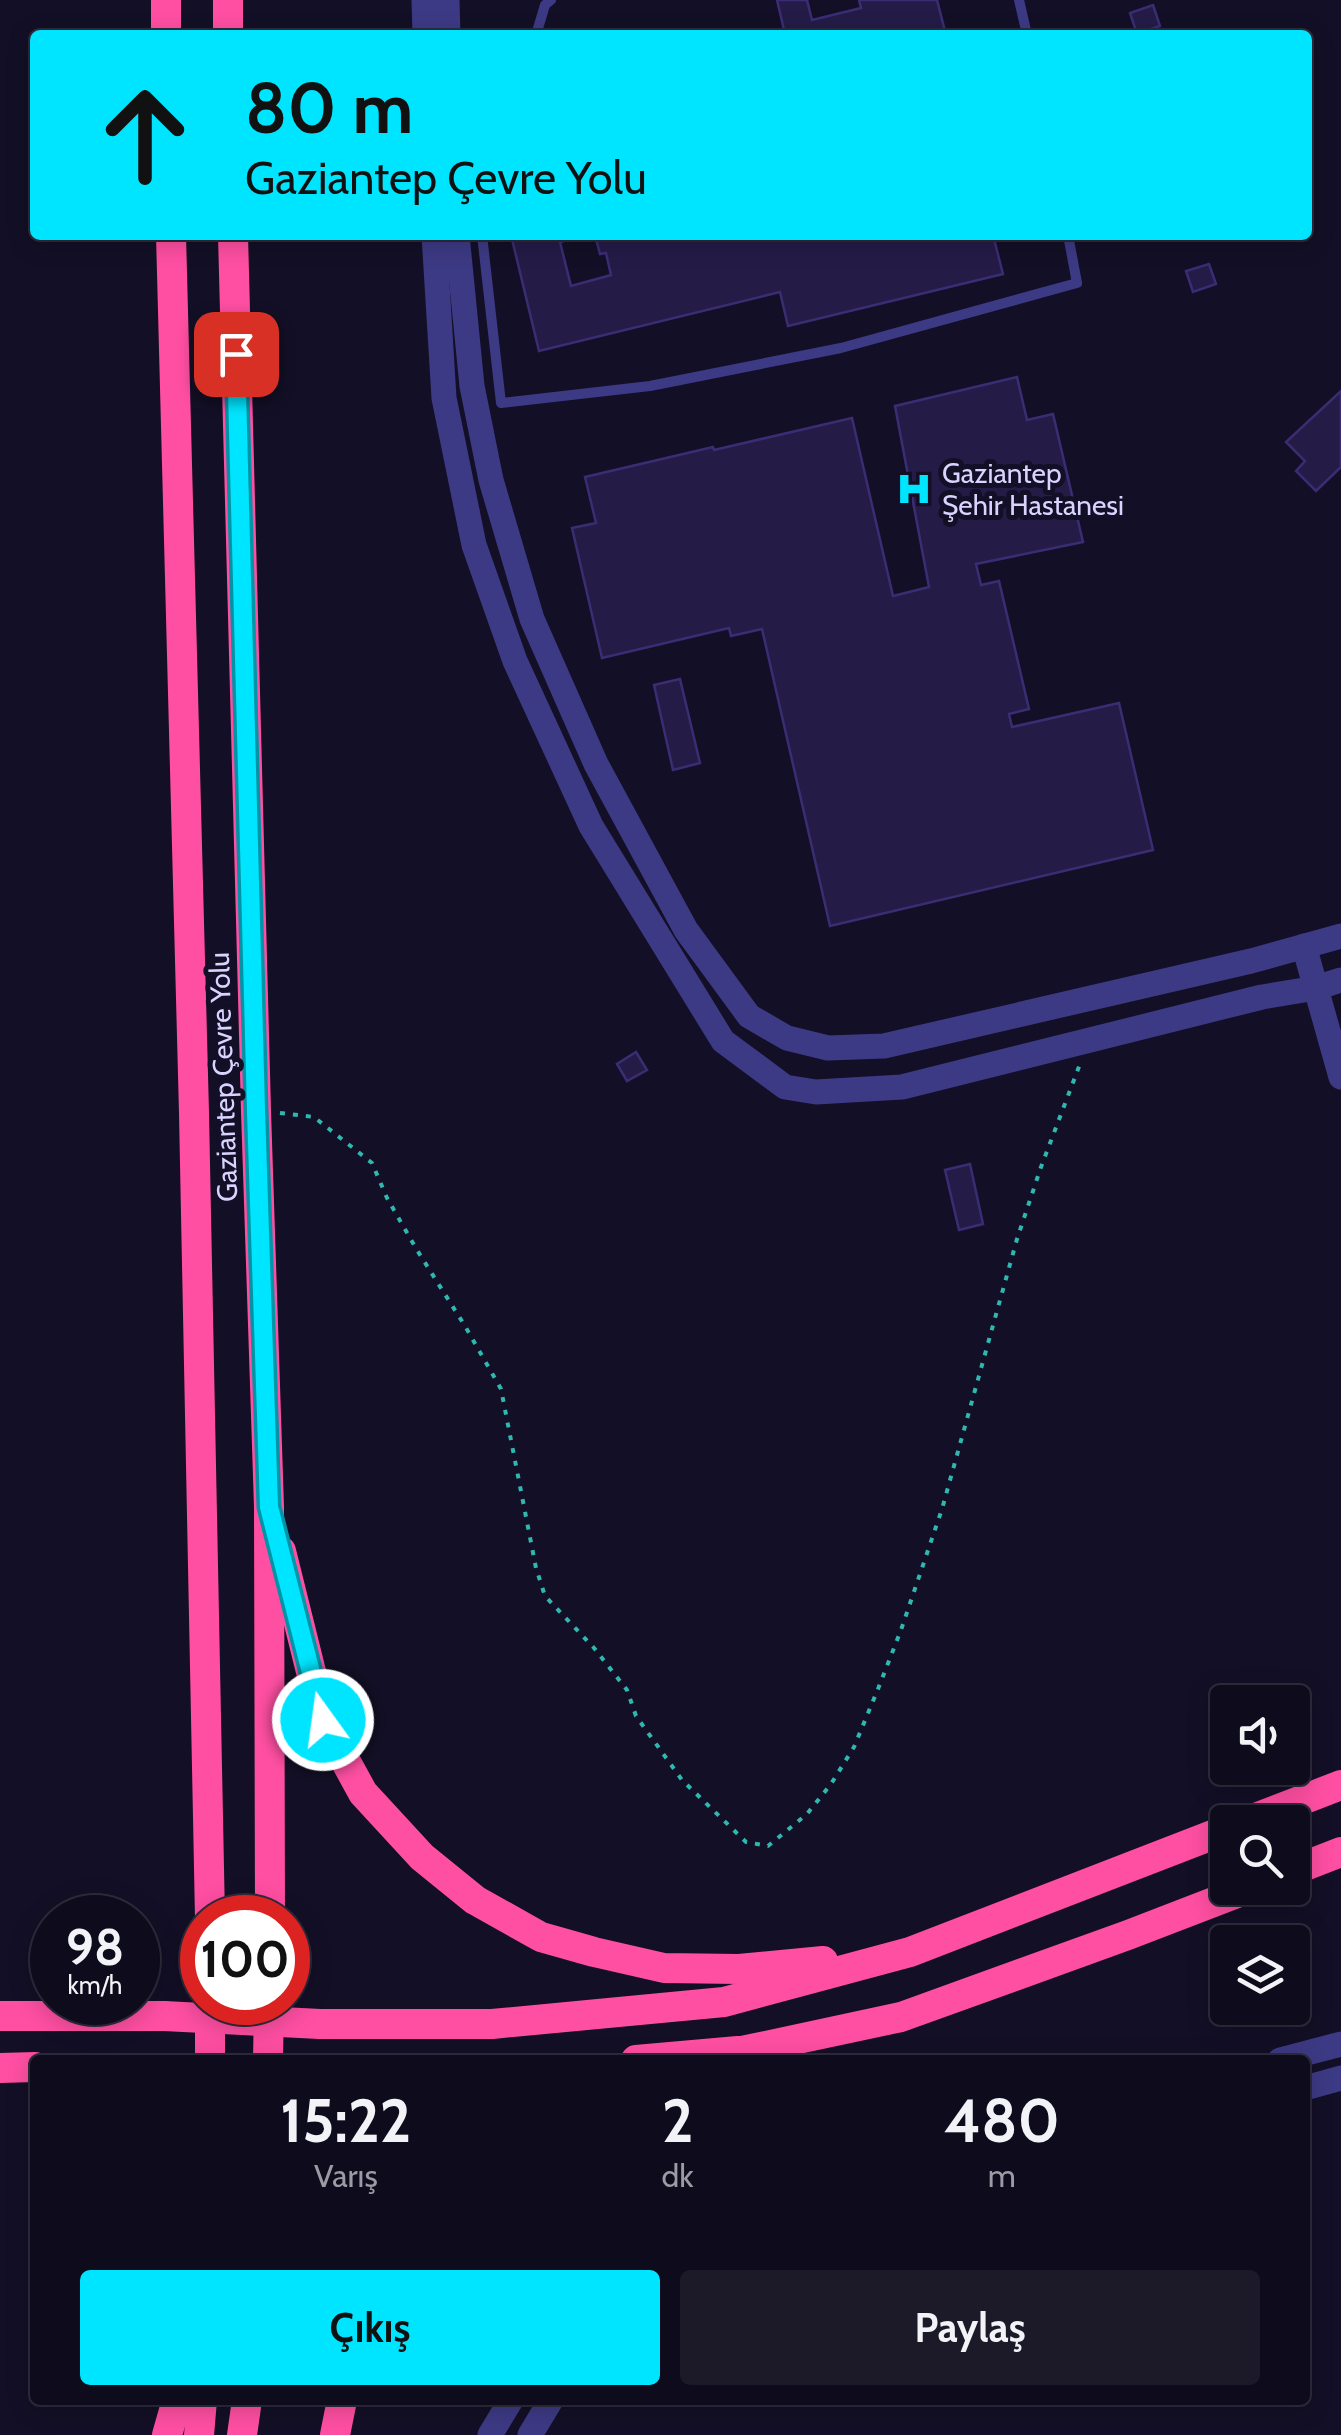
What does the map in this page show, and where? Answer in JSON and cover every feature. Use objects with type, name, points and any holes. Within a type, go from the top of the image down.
[{"type":"highway","points":[[166,0],[166,30]]},
{"type":"highway","points":[[228,0],[228,30]]},
{"type":"highway","name":"Gaziantep Çevre Yolu","points":[[172,240],[210,1895]]},
{"type":"highway","name":"Gaziantep Çevre Yolu","points":[[234,240],[269,1507],[270,1895]]},
{"type":"highway","points":[[269,1507],[323,1720],[363,1793],[422,1858],[476,1900],[541,1937],[664,1968],[738,1969],[910,1952]]},
{"type":"highway","points":[[1289,1805],[1341,1785]]},
{"type":"highway","points":[[0,2016],[492,2024],[724,2002],[910,1952],[1210,1836]]},
{"type":"highway","points":[[1310,1864],[1341,1852]]},
{"type":"highway","points":[[731,2055],[901,2017],[1210,1903]]},
{"type":"highway","points":[[210,2025],[210,2055]]},
{"type":"highway","points":[[268,2055],[269,2025]]},
{"type":"highway","points":[[0,2068],[30,2066]]},
{"type":"highway","points":[[167,2435],[176,2405]]},
{"type":"highway","points":[[199,2435],[202,2405]]},
{"type":"highway","points":[[242,2435],[246,2405]]},
{"type":"highway","points":[[335,2435],[341,2405]]},
{"type":"street","points":[[424,0],[425,30]]},
{"type":"street","points":[[447,0],[448,30]]},
{"type":"street","points":[[434,240],[444,398],[474,545],[515,661],[591,826],[723,1041],[785,1087],[816,1092],[902,1086],[1341,980]]},
{"type":"street","points":[[457,240],[472,386],[491,480],[532,619],[596,764],[686,930],[749,1016],[786,1038],[828,1048],[884,1046],[1341,937]]},
{"type":"street","points":[[1304,946],[1341,1077]]},
{"type":"street","points":[[1299,2055],[1341,2044]]},
{"type":"street","points":[[1310,2087],[1341,2078]]},
{"type":"street","points":[[490,2435],[508,2405]]},
{"type":"street","points":[[530,2435],[547,2405]]},
{"type":"lane","points":[[538,30],[545,6],[551,0]]},
{"type":"lane","points":[[1020,0],[1025,30]]},
{"type":"lane","points":[[483,240],[501,403],[650,386],[822,352],[1078,283],[1069,240]]},
{"type":"path","points":[[256,1111],[314,1117],[372,1163],[387,1198],[501,1389],[545,1596],[627,1690],[636,1716],[682,1780],[746,1842],[768,1846],[807,1814],[831,1784],[854,1747],[878,1689],[942,1509],[1016,1239],[1090,1040]]},
{"type":"building","points":[[777,0],[807,0],[812,20],[861,8],[859,0],[937,0],[945,30],[784,30]]},
{"type":"building","points":[[1153,5],[1160,26],[1136,30],[1130,13]]},
{"type":"building","points":[[512,240],[568,240],[560,242],[571,286],[611,275],[606,253],[600,254],[596,240],[994,240],[1003,274],[788,326],[780,292],[539,351]]},
{"type":"building","points":[[1209,264],[1216,284],[1193,292],[1186,271]]},
{"type":"building","points":[[1017,377],[1027,420],[1053,414],[1083,542],[976,564],[981,585],[999,581],[1029,709],[1009,714],[1012,727],[1119,703],[1153,850],[830,926],[762,629],[731,636],[729,628],[602,658],[572,528],[596,523],[585,477],[852,418],[893,596],[929,587],[895,406]]},
{"type":"building","points":[[1341,391],[1341,467],[1316,491],[1296,471],[1305,461],[1286,442]]},
{"type":"building","points":[[680,679],[700,763],[673,770],[654,685]]},
{"type":"building","points":[[636,1052],[647,1070],[627,1081],[617,1064]]},
{"type":"building","points":[[970,1164],[983,1224],[959,1230],[945,1170]]},
{"type":"place","name":"Gaziantep Şehir Hastanesi","points":[[914,489]]},
{"type":"route","points":[[236,354],[269,1507],[323,1720]]}]
